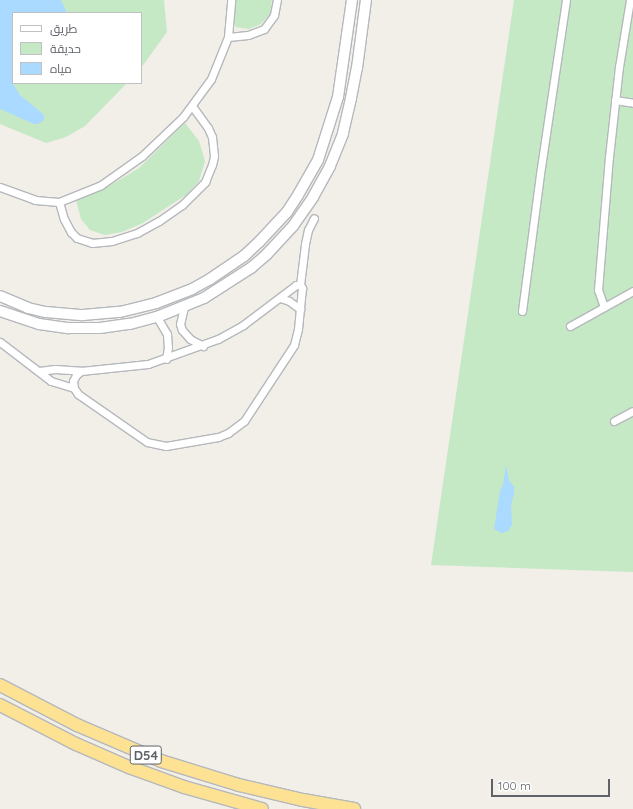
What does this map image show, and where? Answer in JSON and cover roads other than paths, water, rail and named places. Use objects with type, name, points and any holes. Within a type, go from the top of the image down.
[{"type":"highway","name":"D54","points":[[0,685],[77,725],[154,758],[226,781],[303,800],[354,809]]},
{"type":"highway","name":"D54","points":[[0,705],[76,744],[129,767],[191,789],[262,809]]},
{"type":"street","points":[[0,187],[35,200],[59,202],[96,187],[131,165],[164,138],[192,106],[211,79],[228,37],[231,0]]},
{"type":"street","points":[[228,37],[248,35],[264,29],[274,15],[276,0]]},
{"type":"street","points":[[0,296],[28,308],[46,312],[83,315],[120,312],[156,303],[192,289],[210,279],[244,256],[287,212],[318,160],[330,129],[338,97],[352,0]]},
{"type":"street","points":[[0,311],[39,324],[69,328],[115,327],[157,317],[184,307],[217,291],[251,268],[281,239],[313,197],[337,150],[347,116],[357,68],[366,0]]},
{"type":"street","points":[[522,311],[540,174],[566,0]]},
{"type":"street","points":[[604,307],[598,290],[615,100],[630,0]]},
{"type":"street","points":[[615,100],[633,103]]},
{"type":"street","points":[[59,202],[64,219],[71,232],[77,238],[92,243],[112,241],[136,232],[182,205],[205,182],[214,156],[214,146],[208,128],[192,106]]},
{"type":"street","points":[[81,371],[76,375],[73,381],[74,388],[78,394],[147,442],[166,446],[218,437],[236,428],[244,421],[290,352],[297,337],[302,288],[300,285],[305,244],[308,230],[314,218]]},
{"type":"street","points":[[39,371],[55,369],[81,371],[130,367],[166,359],[203,346],[243,325],[296,285],[300,285]]},
{"type":"street","points":[[570,326],[633,290]]},
{"type":"street","points":[[280,298],[293,303],[300,309]]},
{"type":"street","points":[[184,307],[180,324],[182,330],[190,339],[203,346]]},
{"type":"street","points":[[157,317],[167,334],[168,347],[166,359]]},
{"type":"street","points":[[0,342],[51,381],[74,388]]},
{"type":"street","points":[[614,421],[633,411]]},
{"type":"water","points":[[0,0],[61,0],[67,12],[12,12],[12,84],[20,95],[44,115],[44,120],[38,124],[34,124],[0,109]]},
{"type":"water","points":[[506,465],[509,480],[514,487],[514,494],[511,505],[512,525],[508,531],[502,533],[494,529]]}]
